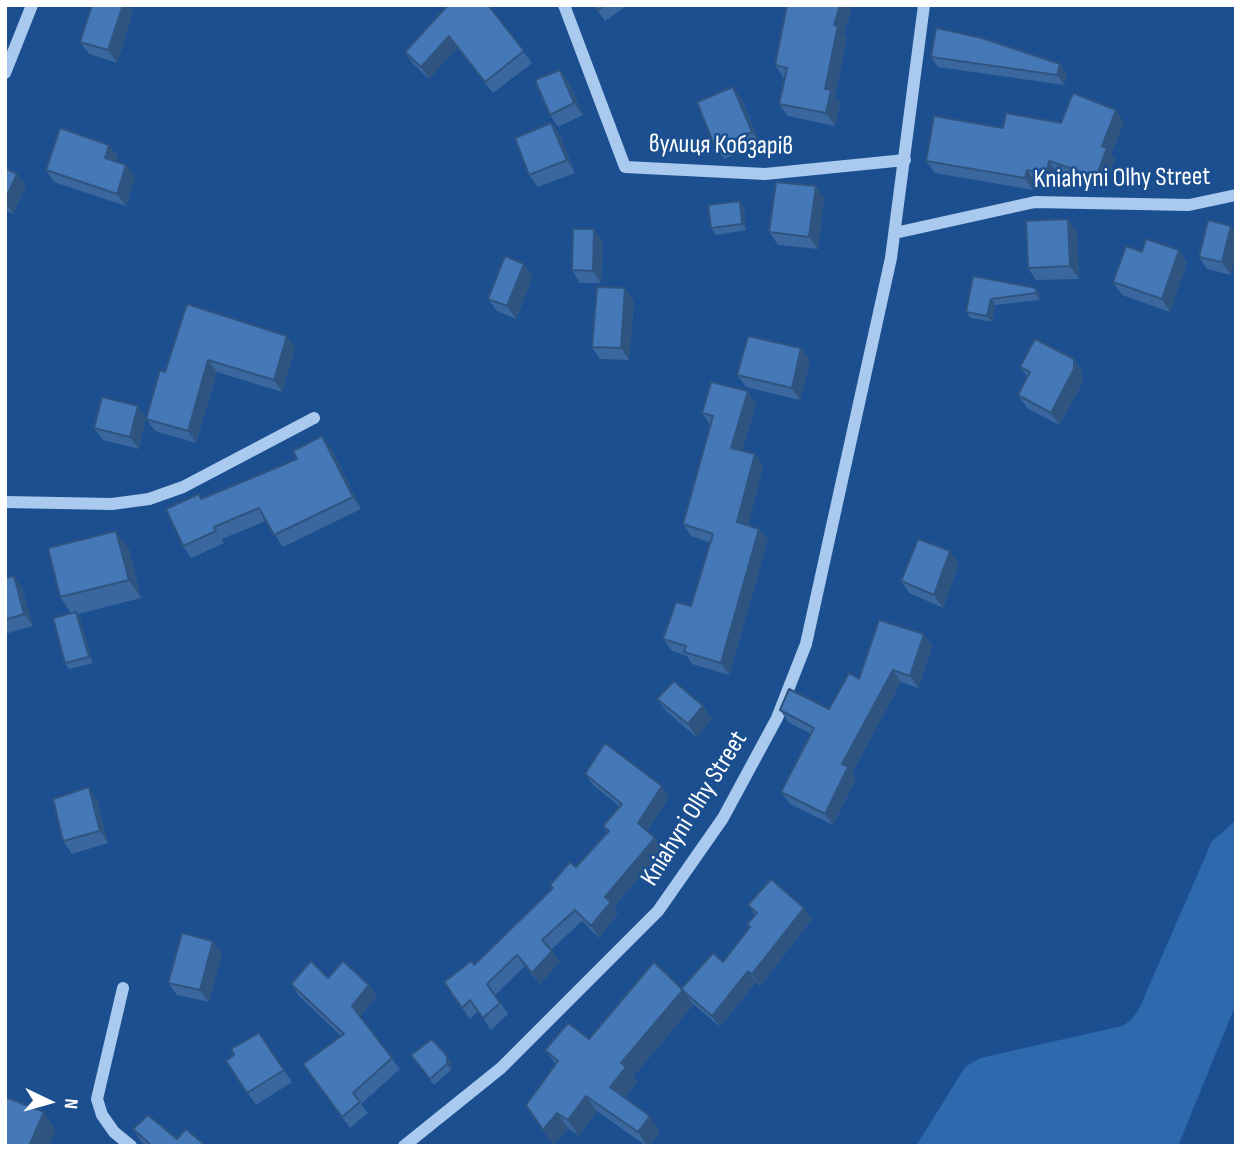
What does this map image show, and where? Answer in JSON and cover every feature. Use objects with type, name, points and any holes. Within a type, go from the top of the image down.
[{"type":"street","points":[[5,73],[32,5]]},
{"type":"street","points":[[564,5],[625,167],[765,174],[905,160]]},
{"type":"street","name":"Kniahyni Olhy Street","points":[[404,1146],[502,1068],[658,911],[723,818],[776,718],[806,644],[895,233],[924,5]]},
{"type":"street","name":"Kniahyni Olhy Street","points":[[895,233],[1035,202],[1189,205],[1233,197]]},
{"type":"street","points":[[5,502],[112,504],[149,499],[183,487],[313,418]]},
{"type":"street","points":[[123,988],[97,1098],[102,1115],[114,1132],[131,1146]]},
{"type":"shaded area","points":[[1236,820],[1236,1004],[1178,1146],[916,1146],[965,1067],[980,1058],[1122,1026],[1130,1021],[1139,1009],[1212,841]]},
{"type":"building","points":[[92,5],[123,5],[108,50],[80,42]]},
{"type":"building","points":[[448,5],[488,5],[524,51],[485,82],[449,36],[421,67],[405,52]]},
{"type":"building","points":[[787,5],[840,5],[834,25],[838,26],[825,89],[831,90],[826,113],[779,104],[787,68],[775,65]]},
{"type":"building","points":[[936,28],[982,38],[1060,64],[1057,75],[931,57]]},
{"type":"building","points":[[560,70],[574,103],[550,115],[535,80]]},
{"type":"building","points":[[733,87],[752,132],[715,147],[697,102]]},
{"type":"building","points":[[1073,93],[1116,110],[1102,146],[1107,148],[1096,177],[1049,161],[1047,174],[1027,170],[1025,178],[926,161],[934,116],[1003,128],[1006,113],[1061,123]]},
{"type":"building","points":[[551,123],[567,160],[529,175],[515,138]]},
{"type":"building","points":[[60,128],[109,145],[105,158],[126,165],[117,194],[46,170]]},
{"type":"building","points":[[5,168],[17,174],[5,200]]},
{"type":"building","points":[[776,182],[816,186],[809,237],[769,232]]},
{"type":"building","points":[[740,201],[742,224],[711,228],[708,205]]},
{"type":"building","points":[[1068,219],[1070,266],[1028,268],[1026,221]]},
{"type":"building","points":[[1208,220],[1231,226],[1222,262],[1199,257]]},
{"type":"building","points":[[573,229],[594,229],[593,271],[572,270]]},
{"type":"building","points":[[1146,239],[1179,250],[1162,299],[1113,282],[1126,246],[1142,252]]},
{"type":"building","points":[[505,256],[524,264],[507,306],[488,299]]},
{"type":"building","points":[[973,276],[1036,288],[1036,293],[991,299],[987,316],[966,312]]},
{"type":"building","points":[[597,287],[625,288],[621,348],[592,347]]},
{"type":"building","points":[[187,304],[287,336],[274,380],[208,360],[188,431],[146,419],[160,370],[165,372]]},
{"type":"building","points":[[748,336],[801,348],[792,388],[737,375]]},
{"type":"building","points":[[1035,339],[1074,359],[1074,369],[1051,413],[1018,395],[1030,372],[1020,367]]},
{"type":"building","points":[[711,382],[748,391],[731,448],[755,454],[737,522],[759,529],[721,663],[684,652],[686,646],[663,639],[676,602],[691,606],[713,534],[683,524],[713,416],[702,413]]},
{"type":"building","points":[[102,397],[138,406],[130,437],[94,428]]},
{"type":"building","points":[[322,436],[353,497],[274,535],[259,508],[214,527],[216,531],[183,546],[166,509],[199,494],[201,499],[297,459],[293,451]]},
{"type":"building","points":[[116,531],[129,580],[60,597],[48,548]]},
{"type":"building","points":[[918,539],[950,551],[934,595],[901,581]]},
{"type":"building","points":[[14,576],[24,614],[5,620],[5,578]]},
{"type":"building","points":[[76,612],[89,657],[65,663],[53,618]]},
{"type":"building","points":[[879,620],[924,634],[910,676],[893,670],[842,764],[848,767],[825,814],[781,792],[814,728],[780,710],[789,689],[829,709],[849,673],[859,679]]},
{"type":"building","points":[[674,681],[703,706],[688,724],[657,699]]},
{"type":"building","points":[[605,743],[662,786],[638,823],[655,838],[605,897],[611,902],[591,926],[575,910],[542,940],[552,951],[532,973],[517,955],[487,984],[500,1003],[483,1018],[470,1000],[462,1008],[444,982],[471,961],[474,965],[553,888],[550,885],[570,862],[576,867],[609,831],[603,826],[622,804],[585,774]]},
{"type":"building","points":[[89,787],[100,831],[63,841],[53,799]]},
{"type":"building","points":[[771,879],[804,908],[752,974],[748,971],[712,1016],[681,989],[713,953],[723,962],[750,927],[747,924],[757,913],[748,905]]},
{"type":"building","points":[[182,933],[213,941],[200,990],[168,983]]},
{"type":"building","points":[[311,961],[328,978],[343,961],[369,985],[352,1006],[392,1058],[353,1093],[360,1102],[342,1117],[303,1064],[344,1034],[291,984]]},
{"type":"building","points":[[654,962],[683,990],[621,1063],[626,1067],[610,1087],[650,1116],[638,1132],[586,1096],[568,1120],[557,1113],[543,1130],[526,1105],[558,1061],[545,1050],[568,1023],[589,1039]]},
{"type":"building","points":[[259,1033],[284,1070],[247,1093],[226,1061],[234,1055],[231,1049]]},
{"type":"building","points":[[432,1039],[447,1056],[447,1064],[430,1079],[411,1055]]},
{"type":"building","points":[[5,1097],[44,1112],[29,1146],[5,1146]]},
{"type":"building","points":[[148,1115],[177,1139],[186,1129],[206,1146],[152,1146],[133,1129]]}]
